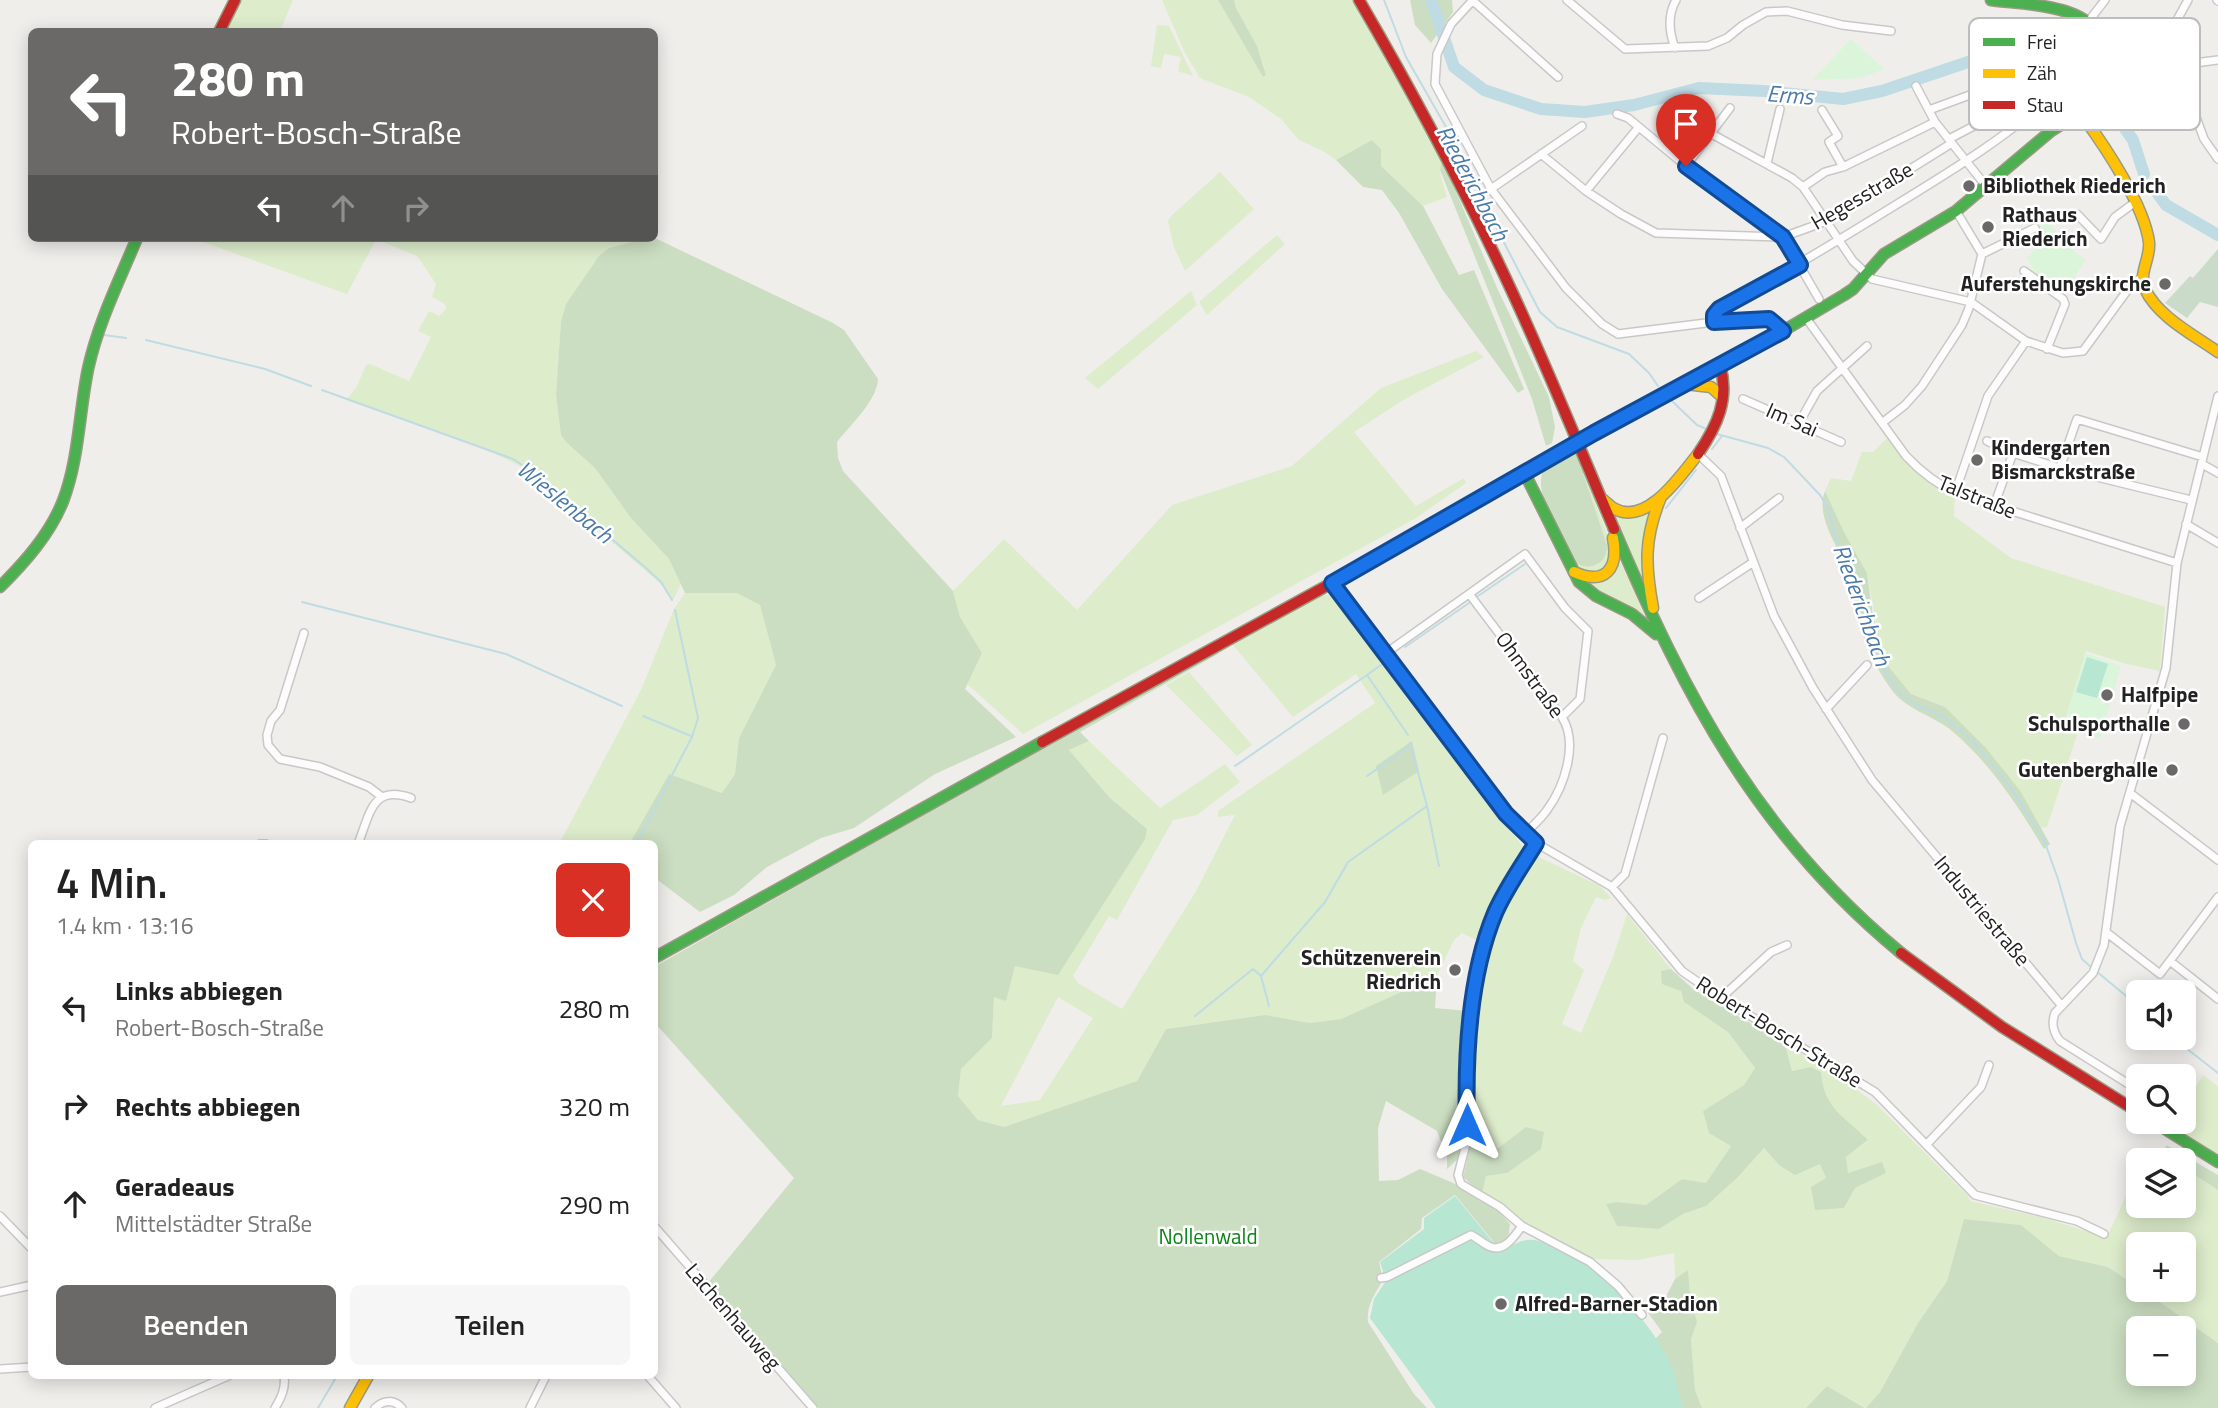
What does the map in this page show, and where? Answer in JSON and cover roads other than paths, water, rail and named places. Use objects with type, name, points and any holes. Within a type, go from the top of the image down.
[{"type":"main road","points":[[221,28],[235,0]]},
{"type":"main road","points":[[1359,0],[1434,131],[1482,225],[1659,635],[1698,710],[1755,800],[1801,857],[1852,911],[1908,961],[2024,1043],[2126,1105]]},
{"type":"main road","points":[[1991,0],[2062,10],[2079,18]]},
{"type":"main road","points":[[2094,130],[2134,203],[2149,241],[2141,278],[2145,289],[2164,312],[2218,352]]},
{"type":"main road","points":[[658,956],[1179,665],[1332,583],[1594,433],[1807,318],[1853,289],[1894,247],[1956,211],[2051,131]]},
{"type":"main road","points":[[0,587],[37,545],[63,500],[89,368],[100,327],[135,242]]},
{"type":"main road","points":[[1600,496],[1609,505],[1626,513],[1637,513],[1661,497],[1698,454],[1717,421],[1725,386],[1720,365]]},
{"type":"main road","points":[[1709,371],[1720,395],[1722,407]]},
{"type":"main road","points":[[1684,384],[1711,387],[1720,395]]},
{"type":"main road","points":[[1525,474],[1571,570],[1586,589],[1632,614],[1659,635]]},
{"type":"main road","points":[[1659,635],[1644,556],[1647,533],[1661,497]]},
{"type":"main road","points":[[1571,570],[1589,579],[1597,578],[1609,570],[1615,556],[1610,520]]},
{"type":"main road","points":[[2173,1134],[2218,1162]]},
{"type":"main road","points":[[350,1408],[366,1379]]},
{"type":"street","points":[[1558,76],[1472,0],[1451,24],[1437,54],[1435,84],[1492,189],[1566,288],[1613,332],[1633,333],[1714,322],[1769,319],[1783,331]]},
{"type":"street","points":[[1675,48],[1670,32],[1671,14],[1676,0]]},
{"type":"street","points":[[2091,18],[2105,0]]},
{"type":"street","points":[[2177,18],[2188,0]]},
{"type":"street","points":[[1569,1],[1625,49],[1708,46],[1727,38],[1766,12],[1787,11],[1842,25],[1891,31]]},
{"type":"street","points":[[2200,62],[2218,60]]},
{"type":"street","points":[[1916,86],[1936,122],[1986,186]]},
{"type":"street","points":[[1929,110],[1969,95]]},
{"type":"street","points":[[1686,166],[1730,108]]},
{"type":"street","points":[[1767,163],[1780,110]]},
{"type":"street","points":[[1822,110],[1838,136],[1829,142],[1843,167]]},
{"type":"street","points":[[1617,114],[1628,118],[1686,166],[1783,237],[1819,299]]},
{"type":"street","points":[[1803,187],[1825,172],[1843,167],[1936,122]]},
{"type":"street","points":[[1492,189],[1582,126]]},
{"type":"street","points":[[1586,191],[1638,128]]},
{"type":"street","points":[[2200,128],[2218,159]]},
{"type":"street","name":"Hegesstraße","points":[[1541,154],[1586,191],[1657,233],[1783,237],[1827,221],[1970,130]]},
{"type":"street","points":[[1714,322],[1714,315],[1719,309],[1800,265],[1966,162],[2011,130]]},
{"type":"street","points":[[1710,133],[1767,163],[1803,187],[1838,240],[1872,279],[1971,302],[2026,341],[2048,349],[2063,353],[2083,351],[2132,284],[2141,278]]},
{"type":"street","points":[[2077,214],[2101,239],[2115,217],[2134,203]]},
{"type":"street","points":[[1882,423],[1923,386],[1962,325],[1971,302],[1982,254],[1956,211]]},
{"type":"street","points":[[1982,254],[2035,228]]},
{"type":"street","points":[[2024,271],[2063,299],[2065,304],[2048,349]]},
{"type":"street","name":"Talstraße","points":[[1807,318],[1906,456],[1922,472],[1955,493],[2177,563]]},
{"type":"street","points":[[1955,493],[1988,396],[2026,341]]},
{"type":"street","points":[[1799,423],[1817,391],[1867,346]]},
{"type":"street","points":[[2126,1082],[2060,1041],[2055,1034],[2053,1020],[2062,1006],[2095,970],[2106,932],[2118,833],[2166,668],[2177,563],[2218,396]]},
{"type":"street","name":"Im Sai","points":[[1743,399],[1841,442]]},
{"type":"street","points":[[2060,468],[2077,419],[2202,461],[2218,473]]},
{"type":"street","points":[[1987,441],[2013,453],[2060,468],[2191,500]]},
{"type":"street","points":[[1994,506],[2013,453]]},
{"type":"street","name":"Industriestraße","points":[[1698,454],[1721,476],[1774,616],[1826,709],[1888,802],[2062,1006]]},
{"type":"street","points":[[1740,528],[1779,498]]},
{"type":"street","points":[[2186,524],[2218,543]]},
{"type":"street","points":[[1386,653],[1525,554],[1565,608],[1588,631],[1580,699],[1562,718]]},
{"type":"street","points":[[1699,598],[1752,563]]},
{"type":"street","name":"Robert-Bosch-Straße","points":[[1332,583],[1489,792],[1525,834],[1612,887],[1682,971],[1721,998],[1875,1092],[1975,1195],[2077,1221],[2104,1234]]},
{"type":"street","name":"Ohmstraße","points":[[1470,595],[1567,727],[1569,746],[1563,778],[1548,810],[1525,834]]},
{"type":"street","points":[[304,633],[280,709],[271,720],[267,735],[268,745],[280,759],[320,767],[369,787],[382,797]]},
{"type":"street","points":[[1826,709],[1867,666]]},
{"type":"street","points":[[1612,887],[1625,874],[1663,738]]},
{"type":"street","points":[[360,840],[376,801],[395,793],[411,798]]},
{"type":"street","points":[[2130,793],[2218,860]]},
{"type":"street","points":[[1536,843],[1496,911],[1484,946],[1468,1065],[1467,1140],[1458,1175],[1461,1184],[1500,1207],[1522,1226],[1590,1262],[1618,1286],[1642,1315]]},
{"type":"street","points":[[2106,932],[2160,974],[2218,897]]},
{"type":"street","points":[[1721,998],[1759,961],[1787,945]]},
{"type":"street","points":[[2170,961],[2218,999]]},
{"type":"street","points":[[1927,1144],[1982,1087],[1989,1066]]},
{"type":"street","points":[[0,1216],[28,1245]]},
{"type":"street","points":[[1381,1278],[1471,1236],[1491,1247],[1500,1247],[1522,1226]]},
{"type":"street","name":"Lachenhauweg","points":[[658,1231],[813,1408]]},
{"type":"street","points":[[0,1292],[28,1286]]},
{"type":"street","points":[[0,1369],[28,1367]]},
{"type":"street","points":[[155,1408],[221,1379]]},
{"type":"street","points":[[275,1408],[281,1397],[284,1379]]},
{"type":"street","points":[[530,1408],[544,1379]]},
{"type":"street","points":[[651,1379],[676,1408]]},
{"type":"street","points":[[375,1408],[384,1402],[394,1402],[401,1408]]},
{"type":"waterway","name":"Riederichbach","points":[[1384,0],[1406,57],[1450,134],[1540,312],[1557,327],[1629,354],[1658,386]]},
{"type":"waterway","name":"Erms","points":[[1431,0],[1454,67],[1484,90],[1541,109],[1585,112],[1634,105],[1699,88],[1843,99],[1882,91],[1969,62]]},
{"type":"waterway","name":"Erms","points":[[2126,130],[2133,140],[2144,174]]},
{"type":"waterway","name":"Erms","points":[[2152,186],[2166,205],[2218,235]]},
{"type":"waterway","name":"Wieslenbach","points":[[104,335],[126,338]]},
{"type":"waterway","name":"Wieslenbach","points":[[146,340],[265,369],[311,386]]},
{"type":"waterway","name":"Wieslenbach","points":[[322,390],[513,459],[530,470],[646,568],[661,582],[672,600]]},
{"type":"waterway","name":"Riederichbach","points":[[1672,401],[1697,425],[1709,430]]},
{"type":"waterway","name":"Riederichbach","points":[[1717,434],[1768,448],[1784,457],[1820,495],[1828,508],[1835,536],[1855,578],[1876,654],[1892,683],[1904,697],[1947,719],[1976,745],[2011,788],[2044,840],[2076,943],[2082,959],[2092,968]]},
{"type":"waterway","points":[[1712,449],[1722,436]]},
{"type":"waterway","points":[[1666,508],[1696,470]]},
{"type":"waterway","points":[[1478,596],[1525,564]]},
{"type":"waterway","points":[[302,602],[506,654],[622,706]]},
{"type":"waterway","points":[[1405,647],[1469,603]]},
{"type":"waterway","name":"Wieslenbach","points":[[638,840],[692,737],[698,718],[675,610]]},
{"type":"waterway","points":[[1385,662],[1367,675],[1408,735]]},
{"type":"waterway","points":[[1235,766],[1367,675]]},
{"type":"waterway","points":[[643,716],[691,736]]},
{"type":"waterway","points":[[1269,1006],[1261,976],[1325,902],[1348,862],[1427,806],[1410,743]]},
{"type":"waterway","points":[[1367,776],[1411,745]]},
{"type":"waterway","points":[[1427,806],[1439,866]]},
{"type":"waterway","points":[[1195,1016],[1253,969],[1261,976]]},
{"type":"waterway","name":"Riederichbach","points":[[2096,971],[2126,996]]},
{"type":"waterway","name":"Riederichbach","points":[[2188,1050],[2218,1073]]},
{"type":"waterway","name":"Wieslenbach","points":[[318,1408],[335,1379]]},
{"type":"place","name":"Bibliothek Riederich","points":[[1969,186]]},
{"type":"place","name":"Rathaus Riederich","points":[[1988,227]]},
{"type":"place","name":"Auferstehungskirche","points":[[2165,284]]},
{"type":"place","name":"Kindergarten Bismarckstraße","points":[[1977,460]]},
{"type":"place","name":"Halfpipe","points":[[2107,695]]},
{"type":"place","name":"Schulsporthalle","points":[[2184,724]]},
{"type":"place","name":"Gutenberghalle","points":[[2172,770]]},
{"type":"place","name":"Schützenverein Riedrich","points":[[1455,970]]},
{"type":"place","name":"Alfred-Barner-Stadion","points":[[1501,1304]]},
{"type":"park label","name":"Nollenwald","points":[[1208,1237]]}]
